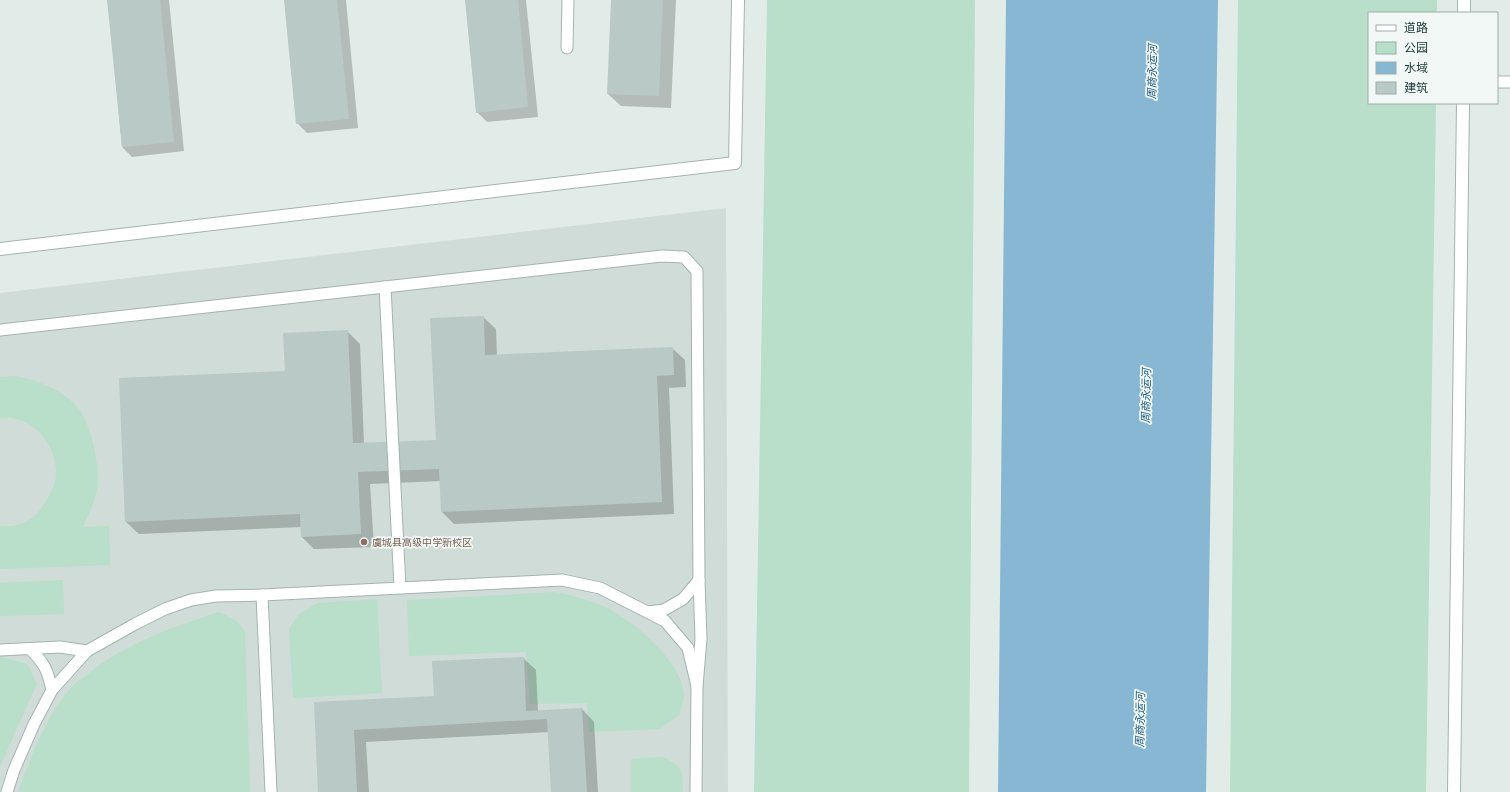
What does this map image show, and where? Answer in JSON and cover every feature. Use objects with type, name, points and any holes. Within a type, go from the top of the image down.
[{"type":"street","points":[[0,249],[735,163],[738,0]]},
{"type":"street","points":[[1464,0],[1464,12]]},
{"type":"street","points":[[1454,792],[1463,104]]},
{"type":"lane","points":[[567,48],[568,0]]},
{"type":"lane","points":[[1498,82],[1510,82]]},
{"type":"lane","points":[[0,330],[662,256],[684,258],[697,271],[699,580],[701,639],[697,686],[696,792]]},
{"type":"lane","points":[[385,287],[400,588]]},
{"type":"lane","points":[[7,792],[14,770],[34,724],[52,690],[87,652],[135,624],[165,609],[191,600],[216,596],[562,580],[600,588],[665,621],[688,648],[697,686]]},
{"type":"lane","points":[[648,612],[664,610],[683,599],[699,580]]},
{"type":"lane","points":[[262,595],[271,792]]},
{"type":"lane","points":[[0,650],[60,647],[87,652]]},
{"type":"lane","points":[[30,649],[41,660],[48,672],[52,690]]},
{"type":"shaded area","name":"虞城县高级中学新校区","points":[[726,208],[728,792],[0,792],[0,293]]},
{"type":"green space","points":[[767,0],[975,0],[969,792],[754,792]]},
{"type":"green space","points":[[1238,0],[1437,0],[1437,12],[1368,12],[1368,104],[1436,104],[1426,792],[1230,792]]},
{"type":"green space","points":[[17,376],[50,387],[65,396],[77,407],[87,424],[94,446],[98,480],[95,499],[83,527],[109,526],[110,565],[0,569],[0,526],[18,525],[33,517],[48,498],[56,476],[56,466],[50,447],[38,431],[31,425],[22,421],[10,418],[0,418],[0,377]]},
{"type":"green space","points":[[63,580],[64,614],[0,616],[0,583]]},
{"type":"green space","points":[[555,592],[585,599],[606,607],[624,618],[646,635],[666,657],[680,680],[684,694],[680,714],[660,729],[589,732],[587,703],[530,704],[526,652],[409,656],[407,600]]},
{"type":"green space","points":[[377,599],[382,693],[293,698],[289,629],[299,614],[318,603]]},
{"type":"green space","points":[[219,612],[237,621],[245,631],[250,792],[18,792],[47,723],[63,698],[75,683],[118,653],[150,637]]},
{"type":"green space","points":[[0,657],[27,664],[37,684],[0,766]]},
{"type":"green space","points":[[663,757],[675,764],[680,770],[682,774],[683,792],[631,792],[631,759]]},
{"type":"water","name":"周商永运河","points":[[1006,0],[1218,0],[1206,792],[998,792]]},
{"type":"building","points":[[107,0],[160,0],[174,142],[122,147]]},
{"type":"building","points":[[284,0],[337,0],[349,119],[296,124]]},
{"type":"building","points":[[465,0],[518,0],[528,107],[476,113]]},
{"type":"building","points":[[611,0],[663,0],[659,96],[607,94]]},
{"type":"building","points":[[484,316],[485,355],[673,347],[674,375],[657,376],[662,502],[441,512],[439,469],[358,472],[361,534],[301,537],[300,514],[125,522],[119,378],[285,371],[283,333],[348,330],[353,443],[436,440],[430,318]]},
{"type":"building","points":[[524,657],[526,711],[582,708],[587,792],[551,792],[547,719],[354,730],[357,792],[318,792],[314,702],[434,696],[432,661]]},
{"type":"place","name":"虞城县高级中学新校区","points":[[364,542]]}]
